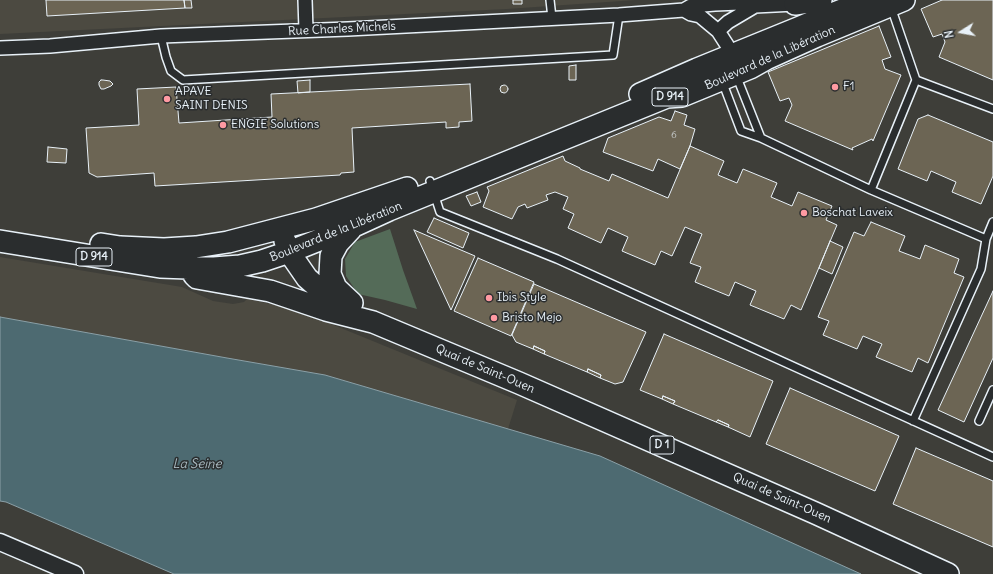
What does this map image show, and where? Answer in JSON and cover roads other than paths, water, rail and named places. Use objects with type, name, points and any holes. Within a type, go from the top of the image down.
[{"type":"main road","name":"Boulevard de la Libération","points":[[432,186],[667,97],[682,96],[733,69],[825,7],[868,0]]},
{"type":"main road","name":"Boulevard de la Libération","points":[[188,268],[234,266],[262,261],[289,252],[390,210],[432,186],[697,69],[750,68],[810,39],[897,3]]},
{"type":"main road","points":[[795,4],[825,7]]},
{"type":"main road","name":"D 914","points":[[0,226],[112,246],[164,249],[196,247],[228,242],[281,229],[316,219],[412,186],[432,186]]},
{"type":"main road","points":[[354,226],[338,243],[331,256],[330,274],[336,288],[373,322]]},
{"type":"main road","name":"D 1","points":[[281,229],[289,252],[307,278],[325,294],[373,322]]},
{"type":"main road","points":[[255,236],[270,290]]},
{"type":"main road","name":"D 914","points":[[0,241],[138,264],[160,267],[188,268]]},
{"type":"main road","name":"Quai de Saint-Ouen","points":[[188,268],[197,278],[270,290],[326,310],[373,322],[527,386],[815,512],[948,574]]},
{"type":"street","points":[[305,0],[306,30]]},
{"type":"street","name":"Rue Charles Michels","points":[[0,48],[50,46],[161,36],[619,15],[684,10],[691,6],[715,4],[740,3],[755,6],[795,4]]},
{"type":"street","points":[[718,31],[728,22],[755,6]]},
{"type":"street","name":"Rue Charles Michels","points":[[684,10],[690,14],[700,16],[718,31],[727,45],[733,69]]},
{"type":"street","points":[[0,542],[75,574]]},
{"type":"lane","points":[[550,0],[552,18]]},
{"type":"lane","points":[[871,190],[916,80],[897,3]]},
{"type":"lane","points":[[161,36],[171,72],[183,80],[613,54],[619,15]]},
{"type":"lane","points":[[733,69],[741,131],[761,138],[871,190],[986,239]]},
{"type":"lane","points":[[733,69],[761,138]]},
{"type":"lane","points":[[916,80],[993,109]]},
{"type":"lane","points":[[432,186],[440,212],[557,259],[993,457]]},
{"type":"lane","points":[[913,421],[981,268],[986,239],[993,222]]},
{"type":"lane","points":[[979,421],[993,390]]},
{"type":"water","name":"La Seine","points":[[0,317],[325,375],[600,456],[861,574],[174,574],[6,502],[0,501]]},
{"type":"place","name":"F1","points":[[835,87]]},
{"type":"place","name":"APAVE SAINT DENIS","points":[[167,99]]},
{"type":"place","name":"ENGIE Solutions","points":[[223,125]]},
{"type":"place","name":"Boschat Laveix","points":[[804,213]]},
{"type":"place","name":"Ibis Style","points":[[489,298]]},
{"type":"place","name":"Bristo Mejo","points":[[494,318]]}]
